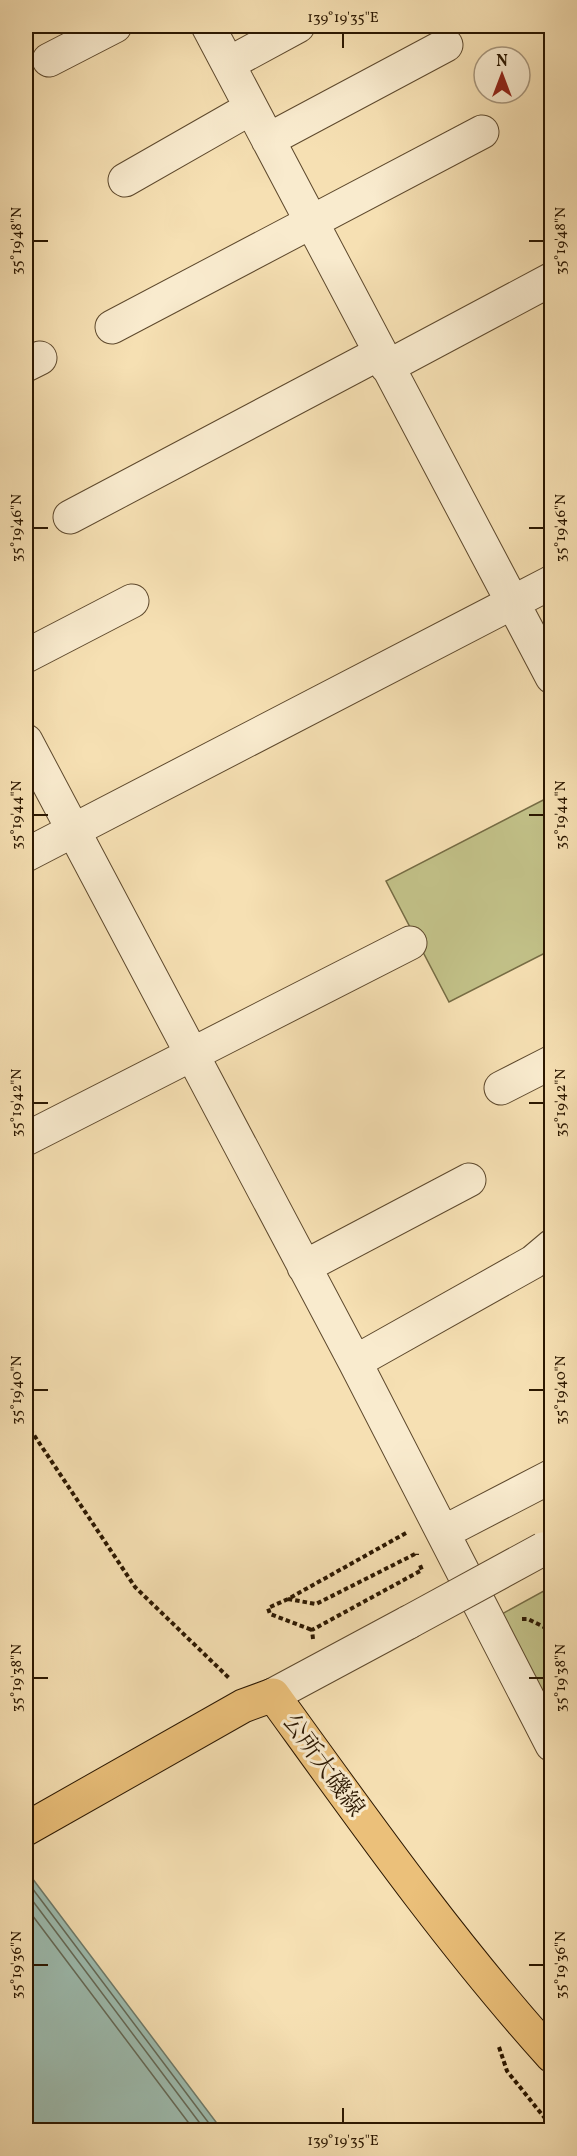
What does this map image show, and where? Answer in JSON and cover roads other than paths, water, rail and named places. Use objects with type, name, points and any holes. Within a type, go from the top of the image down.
[{"type":"main road","name":"公所大磯線","points":[[26,1829],[243,1706],[273,1695],[436,1917],[519,2021],[552,2056]]},
{"type":"street","points":[[49,60],[115,26]]},
{"type":"street","points":[[208,26],[552,677]]},
{"type":"street","points":[[228,64],[298,26]]},
{"type":"street","points":[[268,140],[446,45]]},
{"type":"street","points":[[125,180],[251,108]]},
{"type":"street","points":[[112,327],[482,132]]},
{"type":"street","points":[[70,517],[552,279]]},
{"type":"street","points":[[26,855],[552,582]]},
{"type":"street","points":[[26,656],[132,601]]},
{"type":"street","points":[[26,741],[444,1532],[552,1745]]},
{"type":"street","points":[[26,1139],[411,943]]},
{"type":"street","points":[[501,1088],[552,1062]]},
{"type":"street","points":[[304,1267],[469,1180]]},
{"type":"street","points":[[354,1362],[533,1262],[552,1246]]},
{"type":"street","points":[[444,1532],[552,1476]]},
{"type":"street","points":[[273,1695],[547,1547]]},
{"type":"water","points":[[26,1870],[222,2130],[26,2130]]}]
